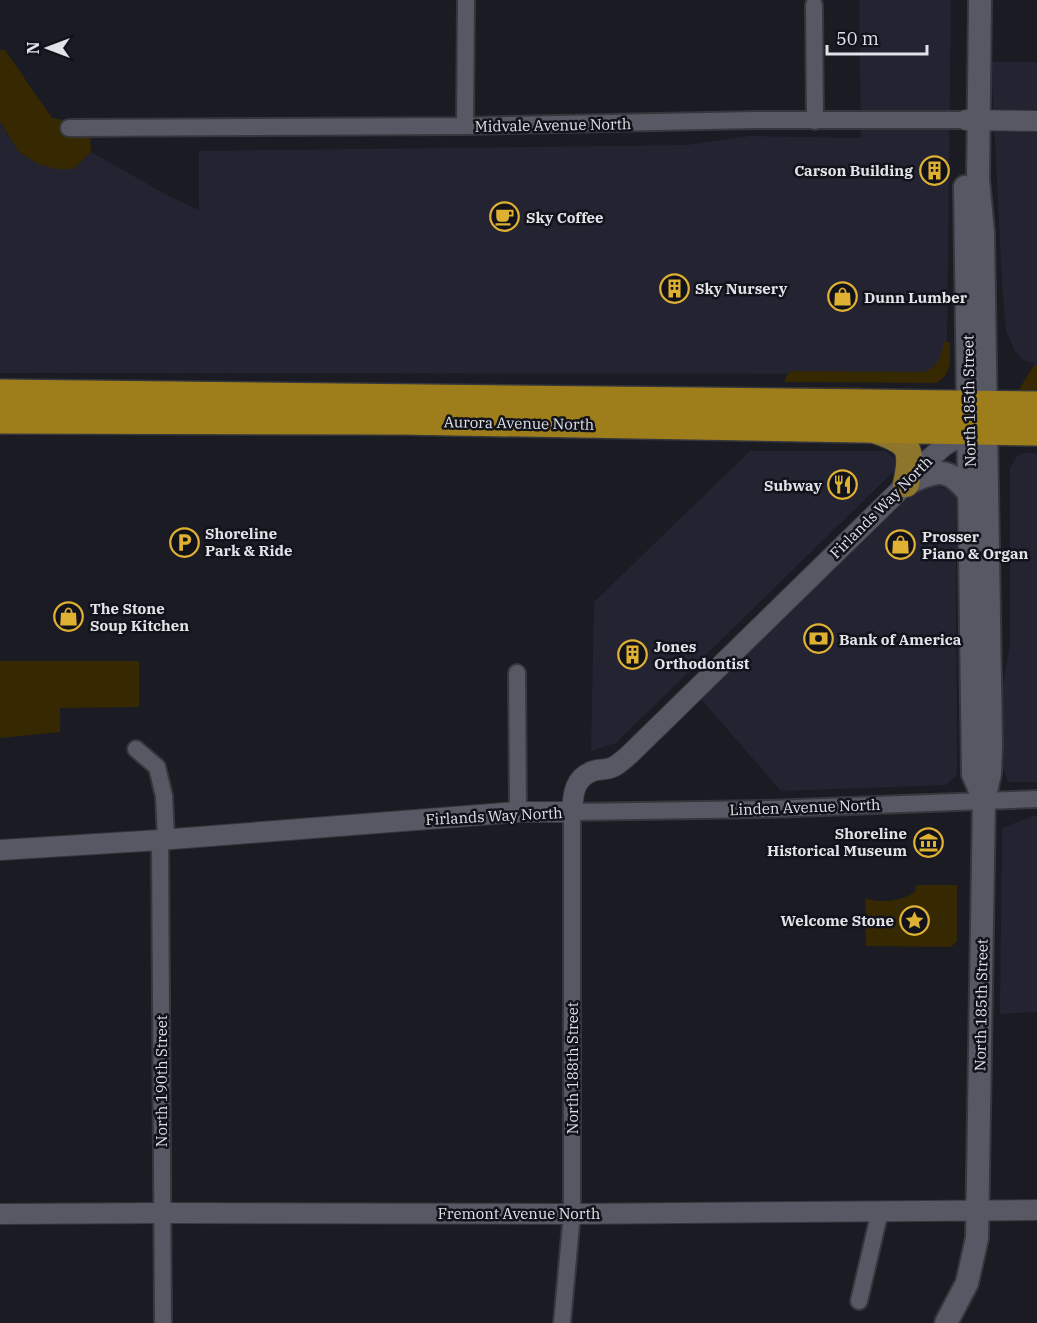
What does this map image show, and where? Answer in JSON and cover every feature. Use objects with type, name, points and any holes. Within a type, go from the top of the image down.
[{"type":"highway","name":"Aurora Avenue North","points":[[0,393],[1037,405]]},
{"type":"highway","name":"Aurora Avenue North","points":[[0,420],[401,421],[1037,432]]},
{"type":"main road","name":"North 185th Street","points":[[946,1323],[964,1288],[977,1239],[984,800],[990,773],[991,745],[977,404],[983,232],[973,120],[967,0]]},
{"type":"main road","name":"North 185th Street","points":[[973,120],[980,0]]},
{"type":"main road","points":[[361,421],[374,410],[381,398]]},
{"type":"main road","points":[[401,421],[428,398]]},
{"type":"main road","points":[[663,425],[681,401]]},
{"type":"main road","points":[[871,429],[894,437],[905,444],[910,457],[906,484]]},
{"type":"main road","name":"North 185th Street","points":[[978,431],[970,495],[973,774],[984,800]]},
{"type":"main road","points":[[906,484],[928,474],[945,472],[957,479],[970,495]]},
{"type":"street","points":[[465,126],[466,0]]},
{"type":"street","points":[[814,5],[815,121]]},
{"type":"street","name":"Midvale Avenue North","points":[[69,128],[1037,121]]},
{"type":"street","name":"Firlands Way North","points":[[0,850],[163,840],[518,812],[572,812],[573,793],[578,782],[593,771],[611,768],[629,755],[906,484],[920,467],[944,446],[978,431]]},
{"type":"street","points":[[517,673],[518,812]]},
{"type":"street","name":"North 190th Street","points":[[136,749],[157,767],[164,796],[163,1323]]},
{"type":"street","name":"Linden Avenue North","points":[[572,812],[823,807],[1037,799]]},
{"type":"street","name":"North 188th Street","points":[[562,1323],[572,1214],[572,812]]},
{"type":"street","name":"Fremont Avenue North","points":[[0,1214],[572,1214],[1037,1210]]},
{"type":"street","points":[[859,1301],[880,1211]]},
{"type":"shaded area","points":[[859,0],[951,0],[947,345],[941,365],[927,374],[0,373],[0,122],[8,136],[73,169],[91,152],[167,195],[199,210],[199,151],[687,145],[750,136],[861,138]]},
{"type":"shaded area","points":[[0,50],[5,50],[52,118],[70,121],[90,133],[91,152],[73,169],[56,169],[38,164],[19,152],[0,122]]},
{"type":"shaded area","points":[[991,62],[1037,62],[1037,365],[1023,360],[1015,351],[1006,331]]},
{"type":"shaded area","points":[[944,342],[950,342],[950,365],[946,374],[937,383],[784,382],[788,373],[793,371],[923,372],[932,368],[940,357]]},
{"type":"shaded area","points":[[1034,365],[1037,365],[1037,391],[1018,391]]},
{"type":"shaded area","points":[[791,387],[861,387],[862,390],[791,389]]},
{"type":"shaded area","points":[[750,451],[886,451],[901,464],[616,743],[591,751],[594,602]]},
{"type":"shaded area","points":[[1023,453],[1037,453],[1037,782],[1008,782],[1002,765],[1003,686],[1010,642],[1010,468],[1017,456]]},
{"type":"shaded area","points":[[925,481],[956,493],[957,775],[946,785],[781,791],[701,699]]},
{"type":"shaded area","points":[[0,661],[139,661],[139,707],[60,708],[60,732],[0,738]]},
{"type":"shaded area","points":[[1037,816],[1037,1012],[1000,1014],[1002,828]]},
{"type":"shaded area","points":[[916,885],[957,885],[957,941],[951,947],[866,946],[865,898],[878,901],[897,899],[915,892]]},
{"type":"place","name":"Carson Building","points":[[934,170]]},
{"type":"place","name":"Sky Coffee","points":[[505,217]]},
{"type":"place","name":"Sky Nursery","points":[[674,288]]},
{"type":"place","name":"Dunn Lumber","points":[[843,297]]},
{"type":"place","name":"Subway","points":[[843,485]]},
{"type":"place","name":"Shoreline Park & Ride","points":[[184,542]]},
{"type":"place","name":"Prosser Piano & Organ","points":[[901,545]]},
{"type":"place","name":"The Stone Soup Kitchen","points":[[69,617]]},
{"type":"place","name":"Bank of America","points":[[818,639]]},
{"type":"place","name":"Jones Orthodontist","points":[[633,655]]},
{"type":"place","name":"Shoreline Historical Museum","points":[[928,842]]},
{"type":"place","name":"Welcome Stone","points":[[915,920]]}]
